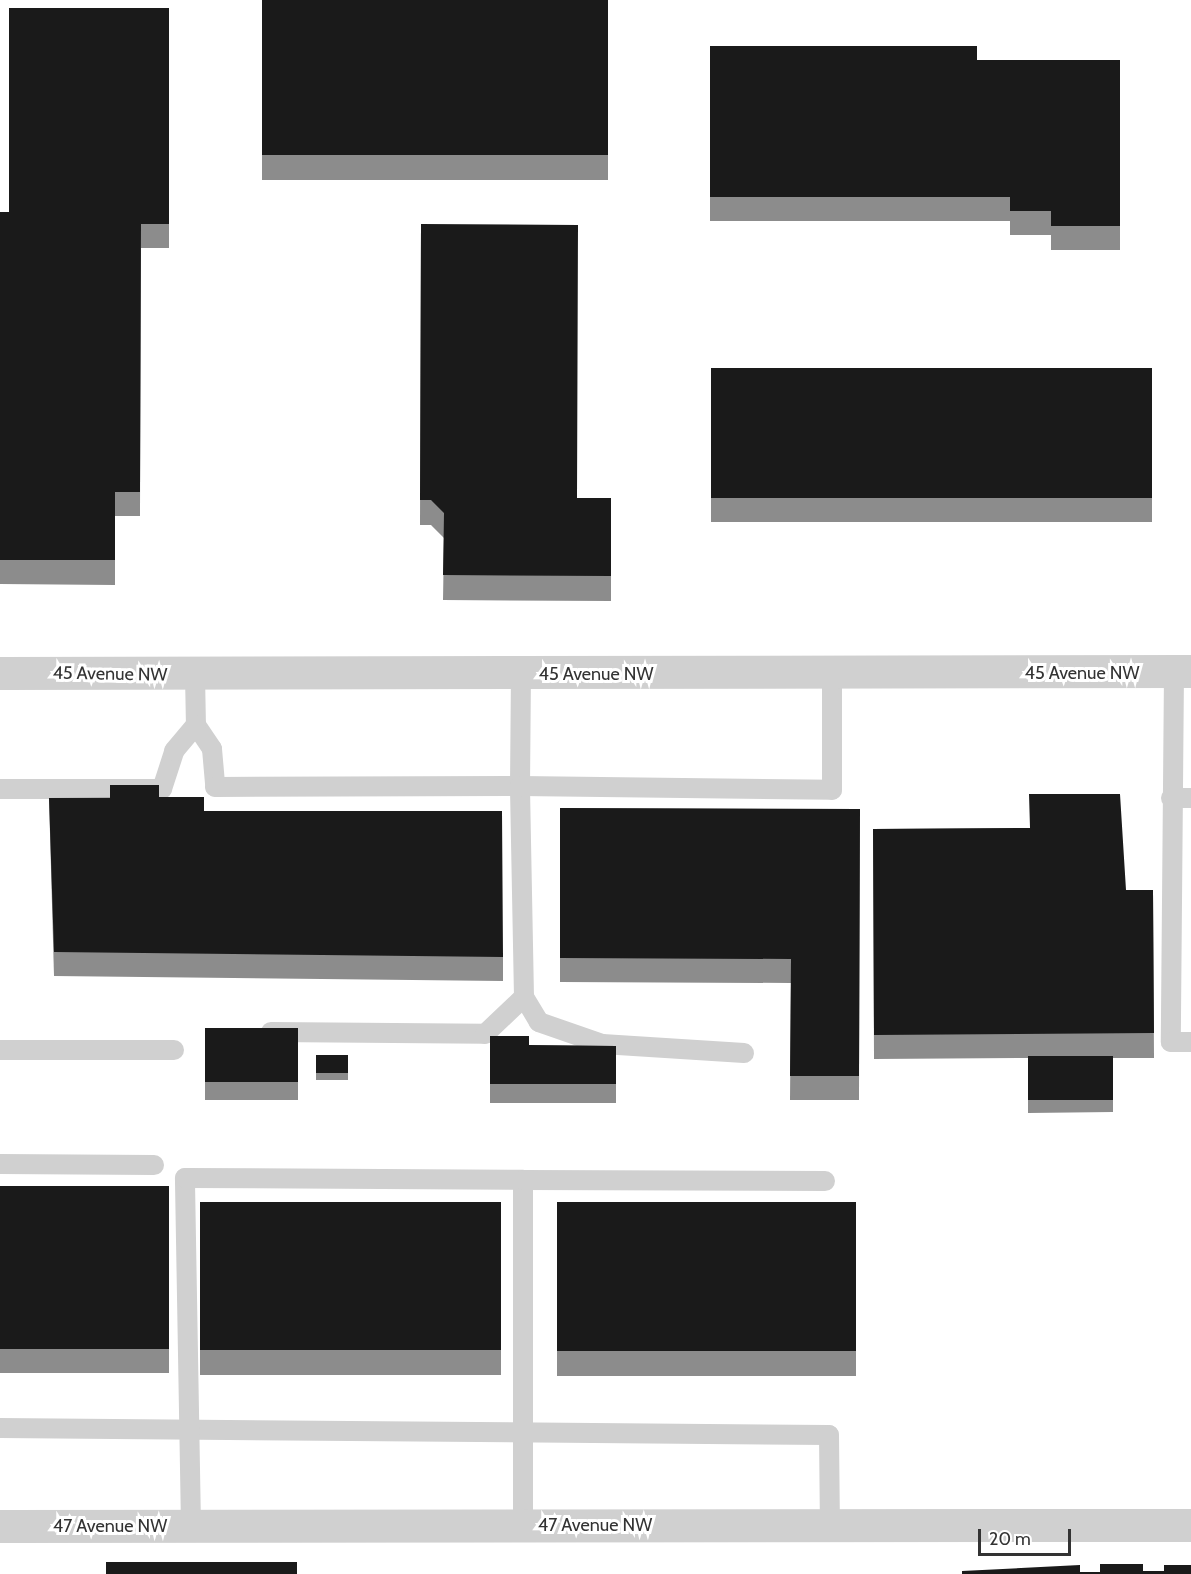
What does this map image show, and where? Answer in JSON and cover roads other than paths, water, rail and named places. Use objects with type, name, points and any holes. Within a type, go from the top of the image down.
[{"type":"street","name":"45 Avenue NW","points":[[0,673],[832,674],[1183,671]]},
{"type":"street","name":"47 Avenue NW","points":[[0,1526],[1191,1525]]},
{"type":"lane","points":[[1183,671],[1181,798],[1171,1042],[1191,1042]]},
{"type":"lane","points":[[521,674],[520,786],[524,997],[539,1022],[564,1035],[602,1044],[744,1053]]},
{"type":"lane","points":[[195,675],[196,725],[212,749],[215,787],[520,786],[832,790],[832,674]]},
{"type":"lane","points":[[0,789],[162,789],[174,751],[196,725]]},
{"type":"lane","points":[[250,1032],[485,1034],[524,997]]},
{"type":"lane","points":[[0,1050],[174,1050]]},
{"type":"lane","points":[[0,1164],[154,1165]]},
{"type":"lane","points":[[191,1526],[186,1429],[185,1178],[825,1181]]},
{"type":"lane","points":[[523,1180],[520,1433],[523,1526]]},
{"type":"lane","points":[[0,1428],[829,1436],[830,1525]]}]
